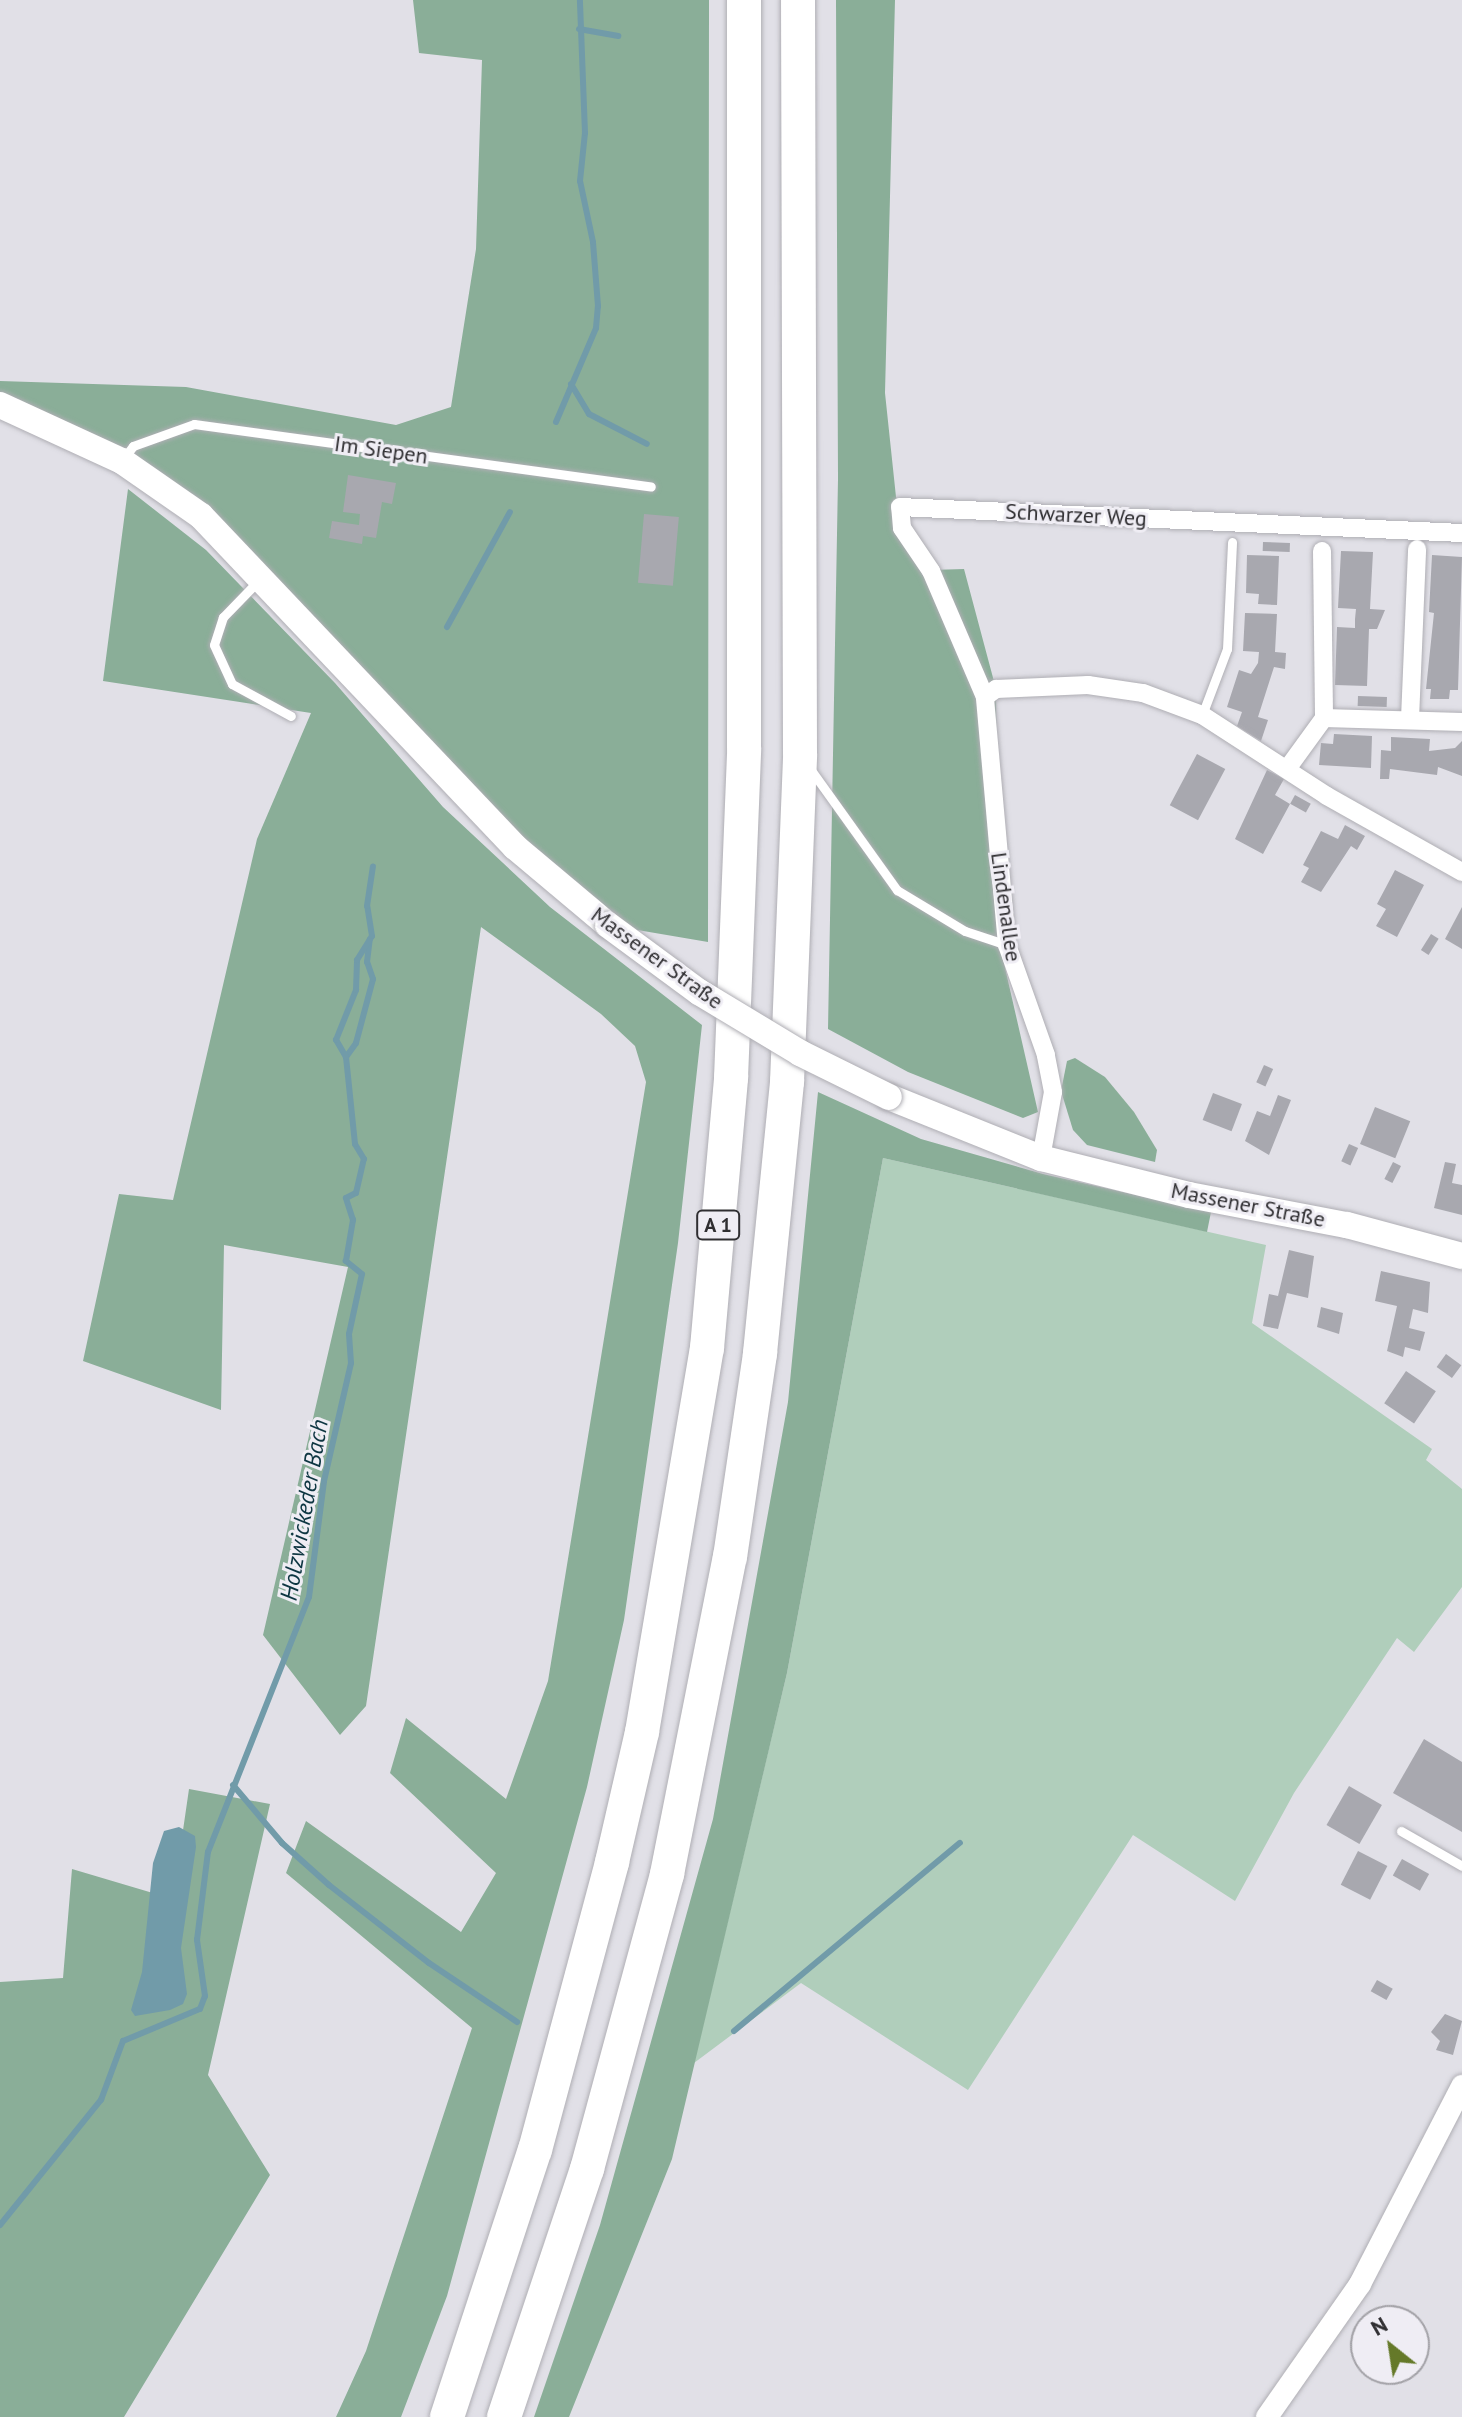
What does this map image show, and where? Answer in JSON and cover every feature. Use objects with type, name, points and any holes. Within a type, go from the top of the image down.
[{"type":"highway","name":"A 1","points":[[447,2417],[535,2150],[591,1951],[642,1732],[707,1348],[731,1078],[744,763],[744,0]]},
{"type":"highway","name":"A 1","points":[[504,2417],[587,2169],[633,2009],[699,1727],[730,1557],[760,1353],[787,1082],[800,754],[798,0]]},
{"type":"main road","name":"Massener Straße","points":[[0,405],[122,461],[201,516],[263,576],[451,782],[515,847],[608,925],[699,992],[800,1053],[889,1097],[1041,1158],[1189,1195],[1347,1225],[1462,1256]]},
{"type":"street","name":"Schwarzer Weg","points":[[985,697],[931,571],[902,528],[900,507],[1462,533]]},
{"type":"street","points":[[1410,719],[1417,549]]},
{"type":"street","points":[[1287,769],[1324,718],[1322,551]]},
{"type":"street","points":[[985,697],[1006,688],[1088,685],[1143,693],[1202,715],[1398,839],[1462,872]]},
{"type":"street","name":"Lindenallee","points":[[985,697],[1007,945],[1046,1055],[1053,1092],[1041,1158]]},
{"type":"street","points":[[1324,718],[1462,722]]},
{"type":"street","points":[[1267,2417],[1360,2284],[1462,2086]]},
{"type":"lane","name":"Im Siepen","points":[[122,461],[133,446],[194,424],[651,487]]},
{"type":"lane","points":[[1202,715],[1227,649],[1232,542]]},
{"type":"lane","points":[[263,576],[223,617],[214,645],[232,684],[291,716]]},
{"type":"lane","points":[[800,754],[897,890],[965,931],[1007,945]]},
{"type":"lane","points":[[1401,1831],[1462,1866]]},
{"type":"green space","points":[[413,0],[709,0],[708,942],[608,925],[201,516],[0,405],[0,381],[186,387],[396,425],[451,407],[476,249],[482,60],[419,53]]},
{"type":"green space","points":[[836,0],[895,0],[885,393],[896,497],[931,570],[964,569],[996,689],[998,937],[1038,1112],[1023,1118],[908,1072],[828,1029],[838,479]]},
{"type":"green space","points":[[128,489],[206,550],[335,683],[443,807],[550,907],[702,1025],[678,1243],[624,1620],[587,1787],[447,2296],[401,2417],[336,2417],[366,2351],[472,2028],[286,1873],[306,1821],[461,1932],[496,1873],[390,1773],[406,1718],[506,1799],[548,1681],[646,1082],[635,1046],[601,1014],[481,927],[366,1706],[340,1735],[263,1635],[348,1267],[224,1245],[221,1410],[83,1361],[119,1194],[173,1200],[257,839],[311,713],[103,681]]},
{"type":"green space","points":[[1075,1058],[1105,1077],[1134,1112],[1157,1150],[1155,1162],[1087,1145],[1073,1130],[1061,1091],[1067,1061]]},
{"type":"green space","points":[[818,1092],[921,1139],[1043,1174],[1211,1212],[1207,1232],[883,1158],[787,1673],[672,2159],[569,2417],[534,2417],[600,2225],[713,1819],[788,1402]]},
{"type":"green space","points":[[883,1158],[1266,1245],[1252,1323],[1432,1449],[1426,1460],[1462,1489],[1462,1587],[1414,1652],[1397,1638],[1294,1793],[1235,1901],[1133,1835],[968,2090],[801,1983],[694,2063],[787,1673]]},
{"type":"green space","points":[[189,1789],[270,1804],[208,2075],[270,2175],[124,2417],[0,2417],[0,1982],[63,1978],[72,1869],[173,1899]]},
{"type":"water","points":[[179,1827],[195,1836],[196,1847],[181,1948],[187,1994],[183,2004],[170,2010],[135,2016],[131,2010],[142,1972],[153,1863],[164,1831]]},
{"type":"building","points":[[348,475],[396,483],[392,504],[382,502],[376,538],[363,536],[362,544],[329,538],[332,521],[359,525],[360,514],[343,512]]},
{"type":"building","points":[[644,514],[679,517],[673,586],[638,583]]},
{"type":"building","points":[[1263,542],[1290,543],[1290,552],[1263,551]]},
{"type":"building","points":[[1341,551],[1373,552],[1370,609],[1385,610],[1377,629],[1369,629],[1367,686],[1335,685],[1337,627],[1355,628],[1356,609],[1338,608]]},
{"type":"building","points":[[1247,555],[1279,556],[1277,605],[1258,604],[1259,594],[1246,593]]},
{"type":"building","points":[[1432,555],[1462,557],[1458,690],[1450,690],[1449,699],[1430,699],[1431,689],[1426,689],[1434,613],[1429,612]]},
{"type":"building","points":[[1245,613],[1277,614],[1275,652],[1286,653],[1285,669],[1274,667],[1258,717],[1268,720],[1261,741],[1237,726],[1242,712],[1227,707],[1239,670],[1251,674],[1258,663],[1259,652],[1243,651]]},
{"type":"building","points":[[1358,696],[1387,697],[1387,707],[1358,706]]},
{"type":"building","points":[[1334,734],[1372,736],[1371,768],[1319,765],[1321,743],[1333,744]]},
{"type":"building","points":[[1391,737],[1430,739],[1429,751],[1455,748],[1462,741],[1462,776],[1438,767],[1437,775],[1390,769],[1389,779],[1380,779],[1381,750],[1391,751]]},
{"type":"building","points":[[1197,754],[1225,769],[1198,820],[1170,805]]},
{"type":"building","points":[[1267,770],[1284,779],[1275,795],[1290,804],[1263,854],[1235,839]]},
{"type":"building","points":[[1295,795],[1311,804],[1306,812],[1290,804]]},
{"type":"building","points":[[1345,825],[1365,836],[1357,850],[1351,846],[1321,892],[1301,882],[1309,868],[1303,865],[1321,831],[1338,839]]},
{"type":"building","points":[[1395,870],[1424,885],[1397,937],[1376,926],[1386,909],[1377,904]]},
{"type":"building","points":[[1462,907],[1462,949],[1445,939]]},
{"type":"building","points":[[1431,934],[1439,939],[1429,955],[1421,950]]},
{"type":"building","points":[[1264,1065],[1273,1069],[1265,1086],[1256,1082]]},
{"type":"building","points":[[1213,1093],[1242,1104],[1232,1131],[1203,1120]]},
{"type":"building","points":[[1278,1095],[1291,1100],[1269,1155],[1245,1141],[1257,1111],[1270,1116]]},
{"type":"building","points":[[1375,1107],[1410,1121],[1395,1158],[1360,1144]]},
{"type":"building","points":[[1349,1144],[1358,1148],[1350,1165],[1341,1161]]},
{"type":"building","points":[[1393,1162],[1401,1166],[1392,1183],[1384,1179]]},
{"type":"building","points":[[1445,1162],[1456,1164],[1452,1183],[1462,1185],[1462,1215],[1434,1208]]},
{"type":"building","points":[[1289,1250],[1314,1256],[1308,1298],[1287,1293],[1278,1329],[1263,1326],[1269,1294],[1278,1296]]},
{"type":"building","points":[[1381,1271],[1430,1282],[1428,1313],[1413,1309],[1409,1328],[1425,1332],[1420,1351],[1405,1347],[1403,1357],[1387,1351],[1397,1306],[1375,1301]]},
{"type":"building","points":[[1321,1307],[1343,1313],[1339,1334],[1317,1327]]},
{"type":"building","points":[[1446,1354],[1461,1365],[1452,1378],[1437,1367]]},
{"type":"building","points":[[1406,1371],[1436,1391],[1414,1423],[1384,1403]]},
{"type":"building","points":[[1424,1739],[1462,1762],[1462,1832],[1393,1793]]},
{"type":"building","points":[[1349,1786],[1382,1805],[1359,1844],[1326,1825]]},
{"type":"building","points":[[1358,1851],[1387,1866],[1370,1900],[1341,1885]]},
{"type":"building","points":[[1402,1859],[1429,1874],[1420,1891],[1393,1876]]},
{"type":"building","points":[[1377,1980],[1393,1989],[1386,2000],[1371,1991]]},
{"type":"building","points":[[1445,2014],[1462,2021],[1453,2055],[1436,2050],[1440,2041],[1431,2032]]},
{"type":"waterway","name":"Holzwickeder Bach","points":[[556,422],[596,328],[598,306],[593,242],[580,181],[585,133],[580,0]]},
{"type":"waterway","points":[[579,29],[618,36]]},
{"type":"waterway","points":[[571,384],[589,414],[647,444]]},
{"type":"waterway","name":"Holzwickeder Bach","points":[[447,627],[510,512]]},
{"type":"waterway","name":"Holzwickeder Bach","points":[[0,2225],[101,2100],[123,2041],[200,2009],[205,1996],[197,1940],[208,1852],[309,1597],[324,1481],[351,1363],[349,1334],[362,1274],[346,1261],[353,1220],[346,1198],[356,1193],[364,1159],[355,1144],[346,1057],[336,1040],[356,990],[357,960],[372,936],[367,906],[373,866]]},
{"type":"waterway","points":[[346,1057],[356,1043],[373,979],[367,962],[370,939]]},
{"type":"waterway","points":[[233,1785],[282,1843],[329,1885],[429,1963],[517,2022]]},
{"type":"waterway","points":[[734,2031],[960,1843]]}]
